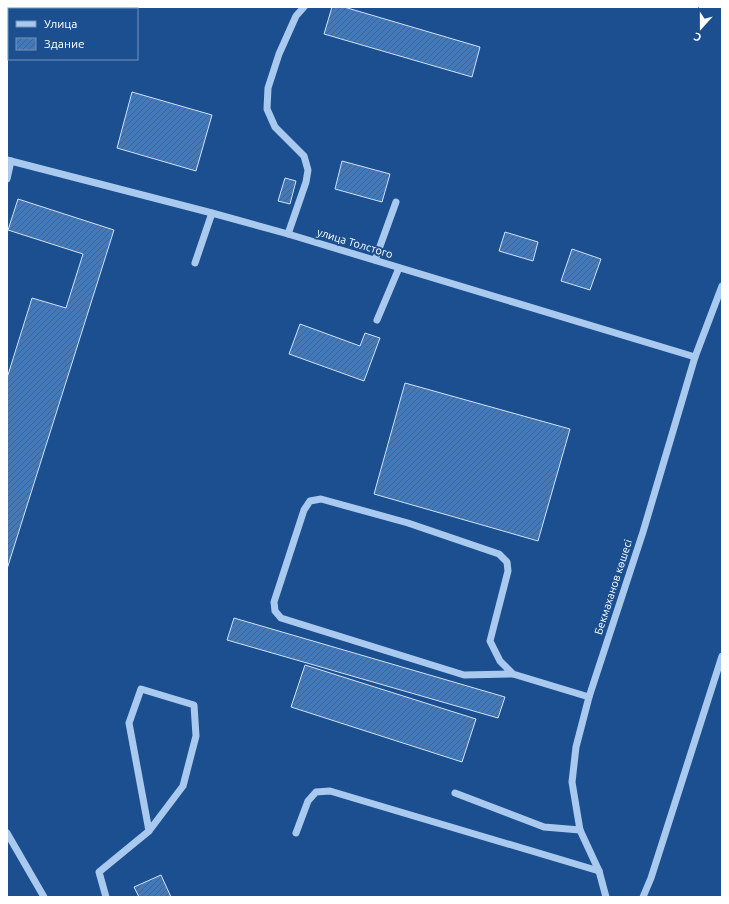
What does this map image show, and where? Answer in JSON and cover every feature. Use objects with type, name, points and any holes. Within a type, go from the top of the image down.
[{"type":"street","points":[[288,234],[302,194],[308,170],[304,156],[275,126],[267,109],[268,88],[279,54],[296,16],[304,7]]},
{"type":"street","points":[[7,179],[9,161]]},
{"type":"street","name":"улица Толстого","points":[[9,161],[288,234],[695,356]]},
{"type":"street","points":[[375,260],[396,202]]},
{"type":"street","points":[[195,263],[212,213]]},
{"type":"street","points":[[377,320],[399,268]]},
{"type":"street","name":"Бекмаханов көшесі","points":[[606,897],[599,871],[580,830],[572,782],[576,747],[589,697],[643,532],[695,356],[722,286]]},
{"type":"street","points":[[513,674],[500,661],[490,641],[508,571],[507,562],[499,554],[408,523],[321,499],[310,501],[304,510],[274,602],[275,611],[281,618],[464,675],[513,674],[589,697]]},
{"type":"street","points":[[643,897],[651,878],[722,656]]},
{"type":"street","points":[[106,897],[99,872],[149,831],[183,786],[196,736],[194,706],[141,689],[130,723],[149,831]]},
{"type":"street","points":[[296,833],[308,801],[316,792],[330,791],[599,871]]},
{"type":"street","points":[[454,793],[544,827],[580,830]]},
{"type":"street","points":[[7,834],[44,897]]},
{"type":"building","points":[[332,7],[344,7],[480,47],[472,77],[324,34]]},
{"type":"building","points":[[132,92],[212,115],[196,171],[117,148]]},
{"type":"building","points":[[342,161],[390,174],[382,202],[335,189]]},
{"type":"building","points":[[285,178],[296,181],[290,204],[278,201]]},
{"type":"building","points":[[18,199],[114,230],[7,569],[7,378],[32,298],[66,308],[83,254],[8,230]]},
{"type":"building","points":[[505,232],[538,242],[533,261],[499,251]]},
{"type":"building","points":[[572,249],[601,259],[590,290],[561,281]]},
{"type":"building","points":[[300,324],[360,346],[365,333],[380,338],[364,381],[289,354]]},
{"type":"building","points":[[405,383],[570,429],[538,541],[374,494]]},
{"type":"building","points":[[234,618],[505,697],[498,718],[227,640]]},
{"type":"building","points":[[305,665],[476,719],[462,762],[291,707]]},
{"type":"building","points":[[161,875],[171,897],[139,897],[134,887]]}]
